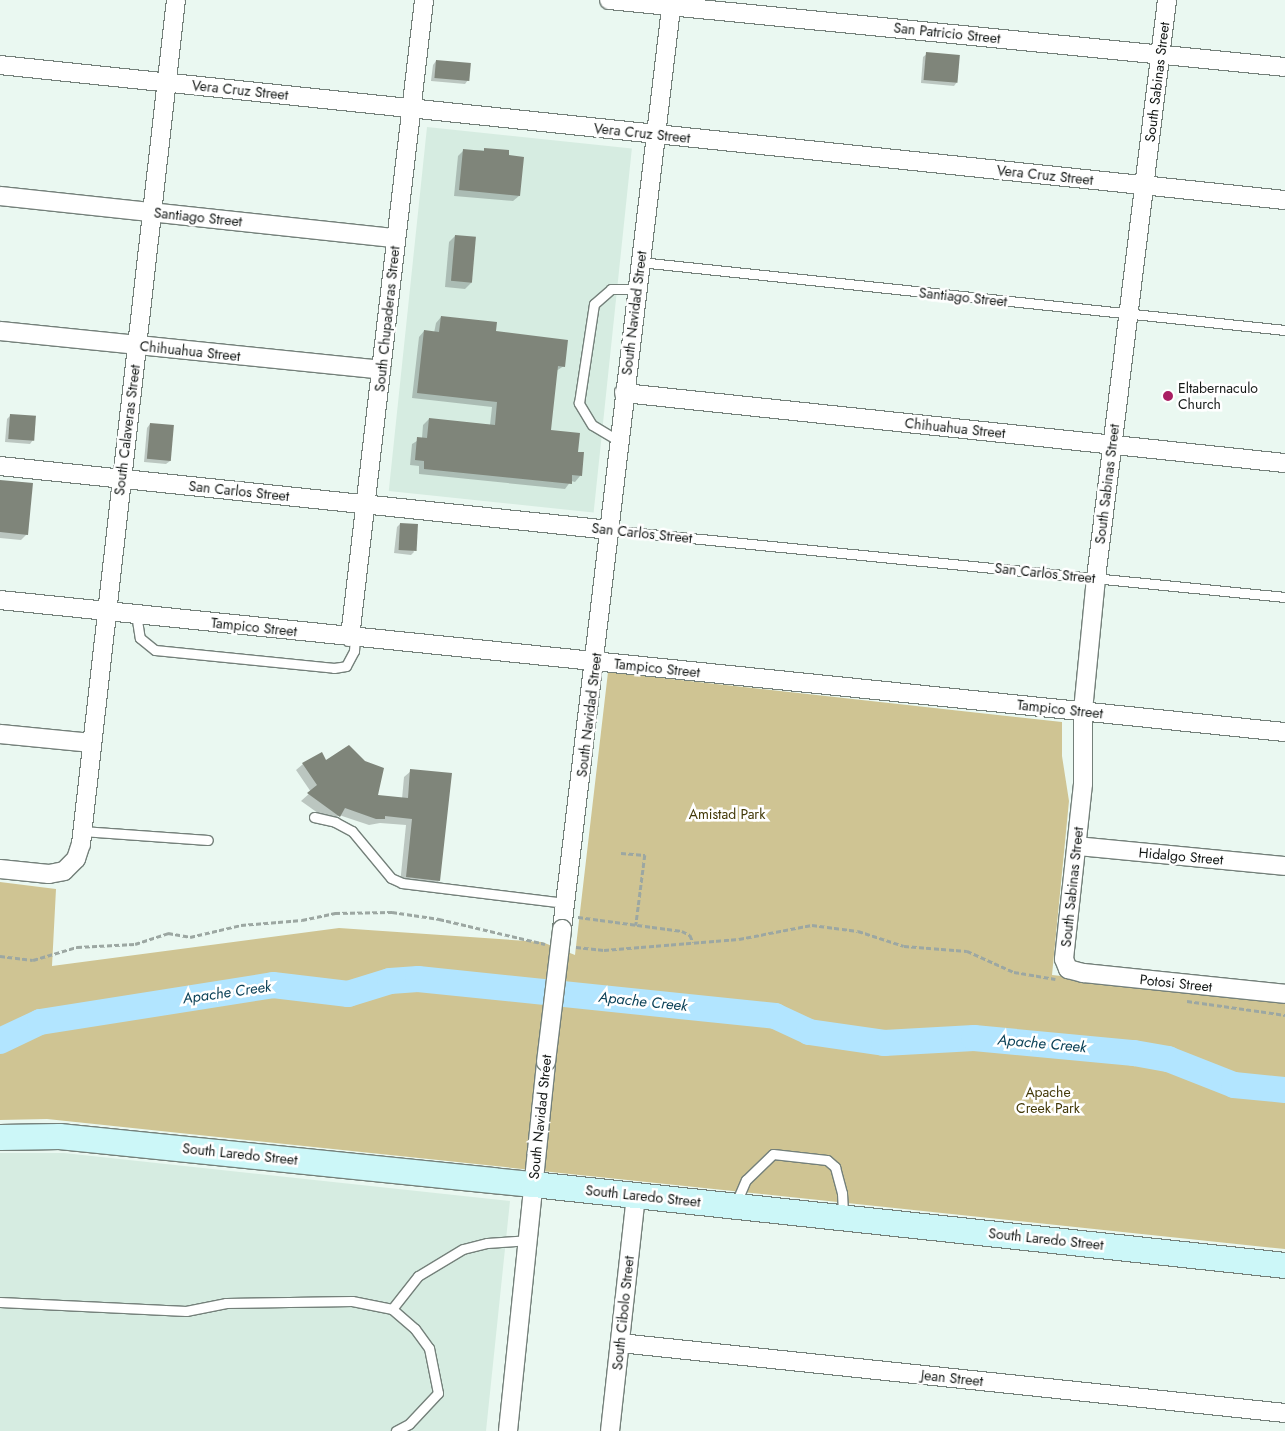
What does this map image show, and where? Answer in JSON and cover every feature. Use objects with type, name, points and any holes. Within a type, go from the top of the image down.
[{"type":"main road","name":"South Laredo Street","points":[[0,1137],[59,1136],[533,1184],[1285,1265]]},
{"type":"street","name":"South Calaveras Street","points":[[0,869],[49,874],[64,871],[76,859],[82,831],[120,479],[176,0]]},
{"type":"street","name":"South Chupaderas Street","points":[[353,637],[366,504],[424,0]]},
{"type":"street","name":"San Patricio Street","points":[[610,0],[672,3],[1285,67]]},
{"type":"street","name":"South Sabinas Street","points":[[1064,974],[1083,784],[1083,711],[1096,578],[1111,445],[1130,315],[1167,0]]},
{"type":"street","name":"South Navidad Street","points":[[508,1431],[530,1240],[533,1184],[546,1062],[596,662],[624,393],[672,3]]},
{"type":"street","name":"Vera Cruz Street","points":[[0,64],[1285,200]]},
{"type":"street","name":"Santiago Street","points":[[0,196],[396,238]]},
{"type":"street","name":"Chihuahua Street","points":[[0,331],[381,370]]},
{"type":"street","name":"Chihuahua Street","points":[[624,393],[1285,463]]},
{"type":"street","name":"San Carlos Street","points":[[0,466],[610,530]]},
{"type":"street","name":"Tampico Street","points":[[0,600],[1285,732]]},
{"type":"street","points":[[0,734],[91,743]]},
{"type":"street","name":"Hidalgo Street","points":[[1076,846],[1285,866]]},
{"type":"street","name":"Potosi Street","points":[[1064,974],[1083,973],[1285,994]]},
{"type":"street","name":"South Cibolo Street","points":[[610,1431],[636,1195]]},
{"type":"street","name":"Jean Street","points":[[620,1343],[1285,1413]]},
{"type":"lane","name":"Santiago Street","points":[[640,262],[1285,330]]},
{"type":"lane","points":[[619,441],[592,424],[579,403],[594,304],[611,289],[637,289]]},
{"type":"lane","name":"San Carlos Street","points":[[610,530],[1285,597]]},
{"type":"lane","points":[[136,614],[140,638],[155,650],[334,668],[346,666],[354,651],[353,637]]},
{"type":"lane","points":[[314,817],[335,822],[352,831],[391,878],[402,883],[565,903]]},
{"type":"lane","points":[[82,831],[208,840]]},
{"type":"lane","points":[[735,1206],[746,1180],[773,1154],[827,1160],[835,1167],[842,1193],[843,1218]]},
{"type":"lane","points":[[392,1309],[418,1276],[463,1249],[487,1243],[530,1240]]},
{"type":"lane","points":[[0,1302],[186,1311],[226,1303],[352,1301],[392,1309],[415,1329],[428,1348],[438,1392],[409,1424],[396,1431]]},
{"type":"path","points":[[621,853],[645,856],[636,925]]},
{"type":"path","points":[[0,956],[32,960],[77,947],[135,944],[168,933],[190,936],[241,925],[302,920],[335,914],[392,912],[439,919],[530,943],[549,945]]},
{"type":"path","points":[[576,917],[682,931],[690,935],[693,943]]},
{"type":"path","points":[[568,946],[604,950],[693,943],[739,939],[812,925],[837,927],[904,946],[967,951],[1014,972],[1064,974]]},
{"type":"path","points":[[1183,1001],[1285,1015]]},
{"type":"shaded area","points":[[427,127],[632,149],[594,513],[389,491]]},
{"type":"shaded area","points":[[0,1153],[64,1153],[510,1201],[486,1431],[0,1431]]},
{"type":"green space","name":"Apache Creek Park","points":[[608,672],[1062,722],[1062,756],[1069,801],[1052,975],[1285,1000],[1285,1249],[47,1119],[0,1120],[0,882],[56,889],[52,966],[339,928],[542,942],[575,955]]},
{"type":"building","points":[[926,52],[960,55],[957,83],[924,80]]},
{"type":"building","points":[[436,60],[471,63],[469,81],[434,78]]},
{"type":"building","points":[[484,148],[509,150],[509,155],[524,157],[520,196],[459,190],[463,149],[484,151]]},
{"type":"building","points":[[455,235],[476,237],[472,283],[451,281]]},
{"type":"building","points":[[441,316],[497,322],[496,331],[568,340],[565,367],[558,366],[551,430],[580,433],[578,452],[584,452],[582,476],[572,475],[572,484],[424,469],[424,461],[415,460],[417,437],[427,438],[429,418],[495,425],[497,402],[417,393],[424,330],[439,332]]},
{"type":"building","points":[[10,414],[36,416],[34,441],[8,439]]},
{"type":"building","points":[[150,423],[174,425],[171,461],[147,459]]},
{"type":"building","points":[[0,480],[33,483],[28,535],[0,532]]},
{"type":"building","points":[[400,523],[418,524],[417,551],[399,550]]},
{"type":"building","points":[[349,745],[365,761],[384,768],[378,795],[408,798],[410,769],[452,773],[440,881],[406,877],[412,819],[385,816],[385,819],[376,819],[345,808],[340,817],[307,793],[317,785],[302,763],[322,752],[326,760]]},
{"type":"waterway","name":"Apache Creek","points":[[0,1041],[40,1022],[273,985],[348,994],[390,981],[418,979],[775,1016],[809,1032],[884,1043],[974,1038],[1134,1053],[1168,1059],[1234,1085],[1285,1090]]},
{"type":"place","name":"Eltabernaculo Church","points":[[1168,396]]},
{"type":"park label","name":"Amistad Park","points":[[727,814]]}]
